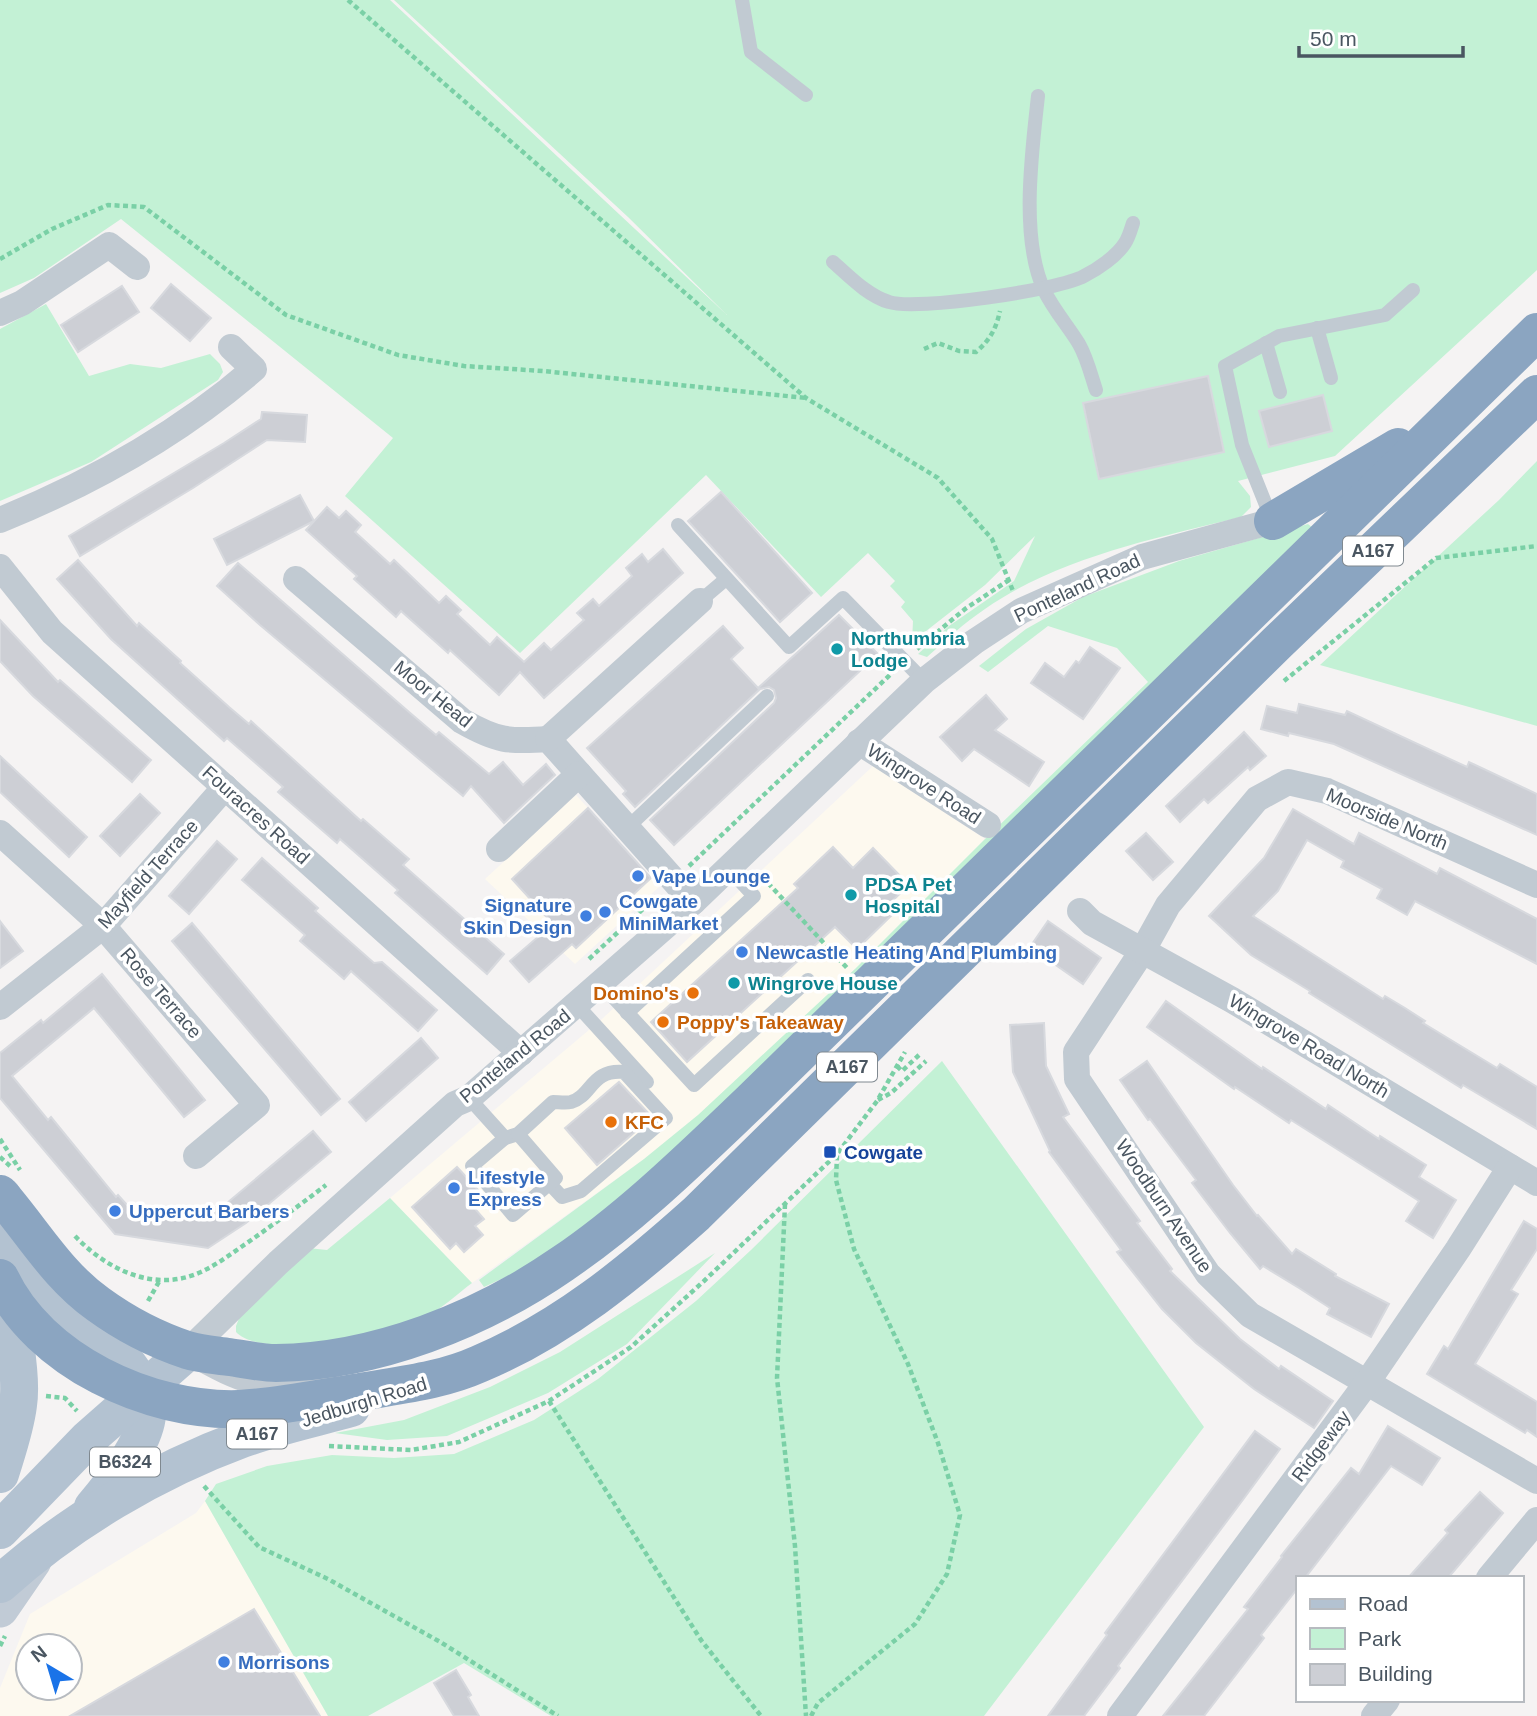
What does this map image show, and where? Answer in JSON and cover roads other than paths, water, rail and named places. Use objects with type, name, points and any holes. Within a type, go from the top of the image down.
[{"type":"highway","name":"A167","points":[[9,1190],[60,1271],[97,1304],[135,1327],[188,1351],[273,1363],[360,1354],[409,1340],[515,1293],[562,1265],[664,1182],[750,1102],[1537,332]]},
{"type":"highway","name":"A167","points":[[446,1377],[521,1344],[594,1299],[641,1263],[687,1222],[1277,643],[1537,394]]},
{"type":"highway","points":[[1273,521],[1451,415]]},
{"type":"highway","name":"A167","points":[[2,1282],[30,1325],[48,1342],[108,1379],[142,1392]]},
{"type":"highway","name":"Jedburgh Road","points":[[142,1392],[197,1407],[237,1409],[275,1406],[446,1377]]},
{"type":"main road","points":[[9,1190],[11,1251],[24,1275],[67,1321],[119,1355],[129,1365],[142,1392]]},
{"type":"main road","points":[[0,1474],[10,1444],[19,1393],[13,1325],[2,1282]]},
{"type":"main road","points":[[0,1530],[88,1440],[188,1351]]},
{"type":"main road","name":"Jedburgh Road","points":[[80,1522],[159,1476],[221,1447],[268,1430],[388,1398],[446,1377]]},
{"type":"main road","name":"B6324","points":[[80,1522],[108,1489],[144,1428],[146,1405],[142,1392]]},
{"type":"main road","name":"A167","points":[[0,1584],[80,1522]]},
{"type":"main road","points":[[5,1617],[37,1554]]},
{"type":"street","points":[[0,313],[22,303],[109,245],[137,267]]},
{"type":"street","points":[[0,520],[39,504],[152,444],[218,400],[254,369],[231,346]]},
{"type":"street","name":"Ponteland Road","points":[[188,1351],[278,1263],[462,1101],[578,1005],[693,902],[733,874],[859,742],[924,681],[974,642],[1021,611],[1142,556],[1273,521]]},
{"type":"street","name":"Fouracres Road","points":[[0,567],[52,632],[521,1053]]},
{"type":"street","name":"Moor Head","points":[[296,579],[462,720],[487,735],[516,741],[548,739]]},
{"type":"street","points":[[693,902],[548,739],[700,601]]},
{"type":"street","name":"Wingrove Road","points":[[859,742],[988,825]]},
{"type":"street","points":[[499,849],[579,774]]},
{"type":"street","name":"Moorside North","points":[[1143,950],[1168,905],[1257,799],[1288,782],[1327,791],[1537,885]]},
{"type":"street","name":"Mayfield Terrace","points":[[0,1007],[103,926],[225,787]]},
{"type":"street","name":"Rose Terrace","points":[[0,834],[103,926],[257,1105],[196,1156]]},
{"type":"street","name":"Wingrove Road North","points":[[1080,911],[1092,923],[1244,1007],[1537,1183]]},
{"type":"street","name":"Woodburn Avenue","points":[[1143,950],[1076,1052],[1077,1079],[1208,1274],[1250,1315],[1537,1481]]},
{"type":"street","name":"Ridgeway","points":[[1120,1716],[1366,1384],[1510,1167]]},
{"type":"street","points":[[188,1351],[249,1381],[387,1387]]},
{"type":"street","points":[[1491,1576],[1537,1520]]},
{"type":"street","points":[[1374,1716],[1385,1702]]},
{"type":"lane","points":[[742,0],[751,52],[806,95]]},
{"type":"lane","points":[[1038,96],[1030,204],[1032,246],[1043,289],[1081,348],[1096,390]]},
{"type":"lane","points":[[833,262],[860,286],[889,303],[918,304],[1000,295],[1043,289],[1082,278],[1125,244],[1133,223]]},
{"type":"lane","points":[[1273,521],[1242,444],[1225,366],[1279,336],[1385,315],[1413,290]]},
{"type":"lane","points":[[1317,328],[1331,378]]},
{"type":"lane","points":[[1266,343],[1280,392]]},
{"type":"lane","points":[[678,525],[789,647],[843,598],[924,681]]},
{"type":"lane","points":[[700,601],[726,579]]},
{"type":"lane","points":[[627,828],[767,696]]},
{"type":"lane","points":[[627,1013],[754,896],[733,874]]},
{"type":"lane","points":[[601,984],[694,1085],[808,980]]},
{"type":"lane","points":[[578,1005],[647,1082]]},
{"type":"lane","points":[[462,1101],[512,1136],[556,1178],[549,1183],[513,1215],[472,1166],[512,1136],[553,1102],[572,1102],[605,1073],[624,1072],[666,1118],[581,1191],[562,1197],[549,1183]]},
{"type":"place","name":"Northumbria Lodge","points":[[837,649]]},
{"type":"place","name":"Vape Lounge","points":[[638,876]]},
{"type":"place","name":"PDSA Pet Hospital","points":[[851,895]]},
{"type":"place","name":"Cowgate MiniMarket","points":[[605,912]]},
{"type":"place","name":"Signature Skin Design","points":[[586,916]]},
{"type":"place","name":"Newcastle Heating And Plumbing","points":[[742,952]]},
{"type":"place","name":"Wingrove House","points":[[734,983]]},
{"type":"place","name":"Domino's","points":[[693,993]]},
{"type":"place","name":"Poppy's Takeaway","points":[[663,1022]]},
{"type":"place","name":"KFC","points":[[611,1122]]},
{"type":"place","name":"Cowgate","points":[[830,1152]]},
{"type":"place","name":"Lifestyle Express","points":[[454,1188]]},
{"type":"place","name":"Uppercut Barbers","points":[[115,1211]]},
{"type":"place","name":"Morrisons","points":[[224,1662]]}]
